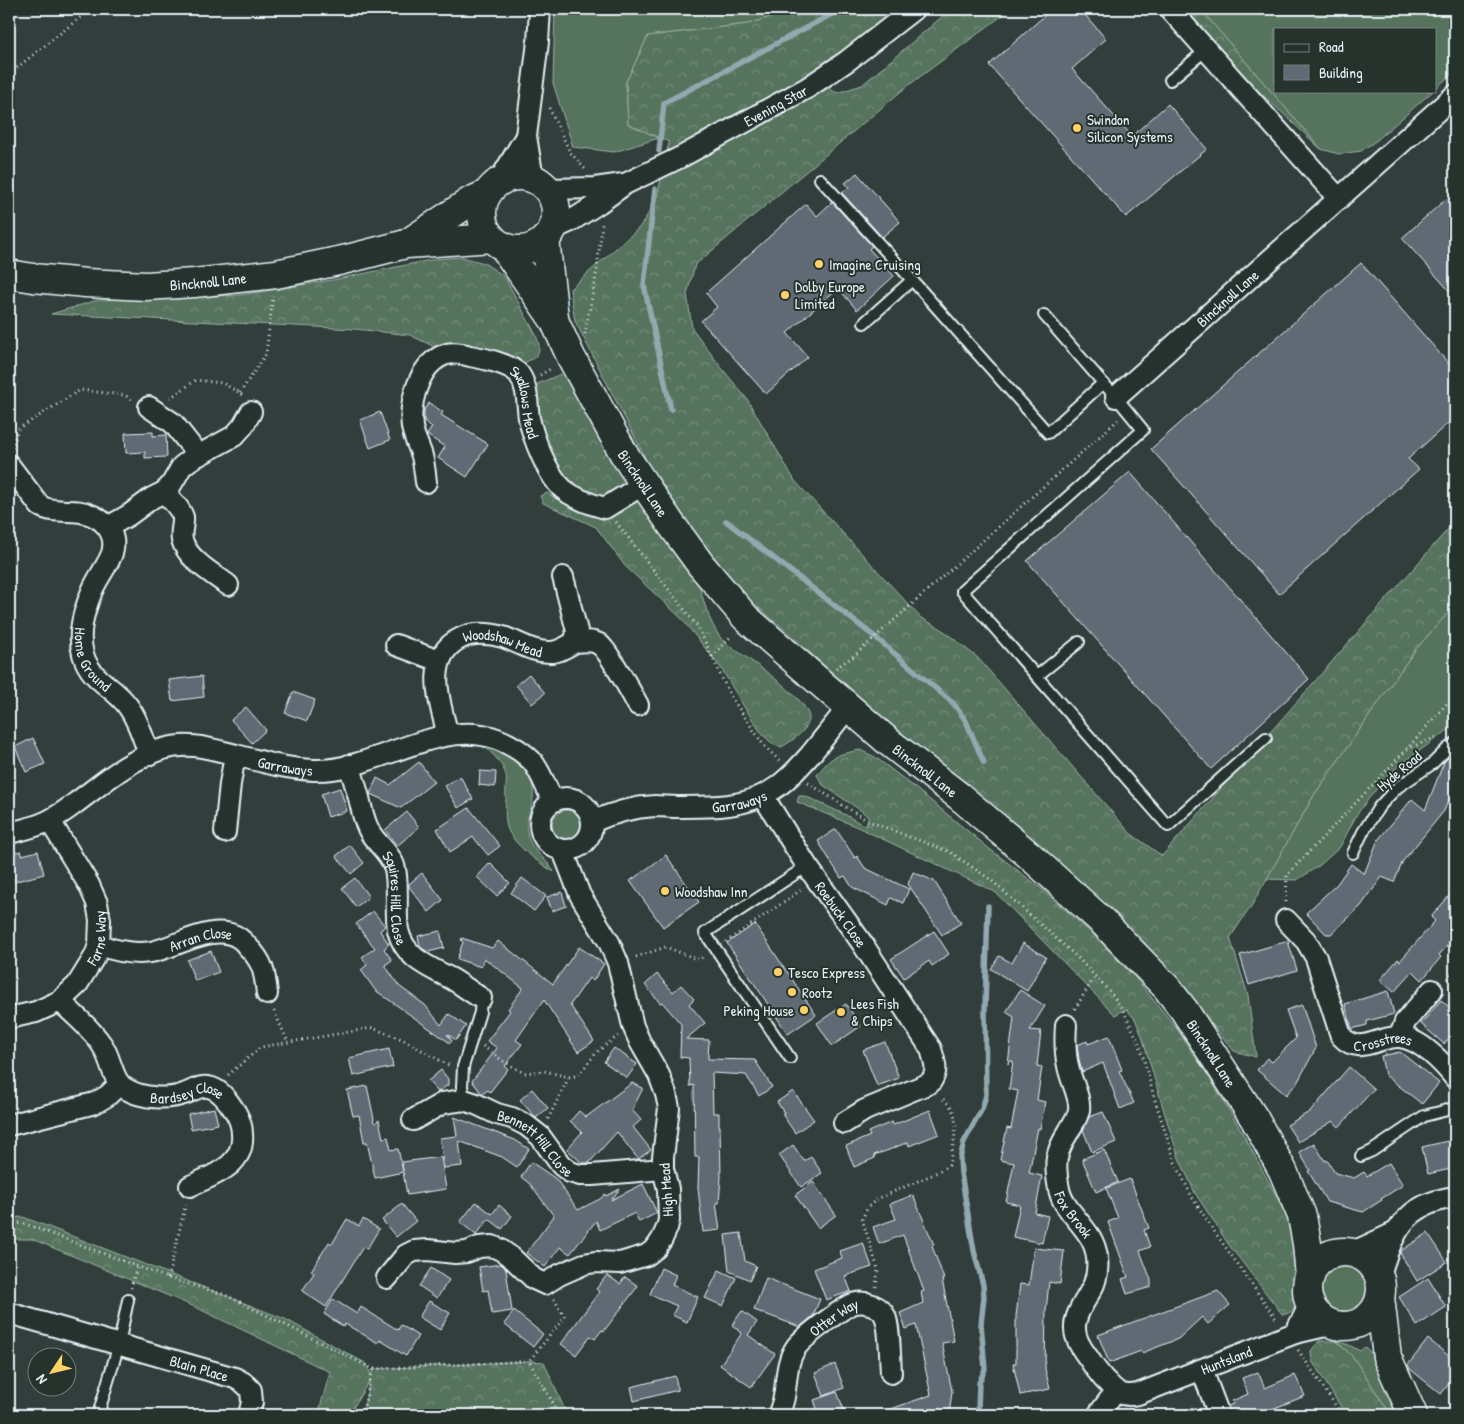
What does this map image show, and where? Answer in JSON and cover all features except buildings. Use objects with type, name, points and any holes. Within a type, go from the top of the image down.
[{"type":"street","points":[[540,9],[538,42],[526,136],[540,184]]},
{"type":"street","name":"Evening Star","points":[[549,234],[599,203],[625,184],[700,147],[814,84],[914,9]]},
{"type":"street","points":[[1170,9],[1339,199]]},
{"type":"street","name":"Bincknoll Lane","points":[[1110,390],[1339,199],[1455,95]]},
{"type":"street","points":[[493,189],[508,178],[516,176],[523,176],[540,184],[552,198],[556,212],[549,234],[537,245],[523,250],[514,250],[497,242],[486,230],[482,214],[484,201],[526,136]]},
{"type":"street","name":"Evening Star","points":[[540,184],[595,188],[625,184]]},
{"type":"street","name":"Bincknoll Lane","points":[[406,244],[471,201],[493,189]]},
{"type":"street","name":"Bincknoll Lane","points":[[549,234],[554,320]]},
{"type":"street","name":"Bincknoll Lane","points":[[9,274],[78,282],[146,286],[194,283],[276,274],[406,244],[497,242],[554,320],[571,357],[624,454],[701,565],[746,618],[890,743],[959,796],[1029,855],[1103,922],[1166,988],[1184,1010],[1254,1118],[1283,1171],[1302,1216],[1307,1244],[1309,1288]]},
{"type":"street","name":"Swallows Mead","points":[[426,482],[425,467],[415,441],[411,416],[415,392],[425,370],[435,360],[447,354],[456,353],[491,361],[514,370],[524,383],[532,430],[553,477],[563,489],[574,496],[591,505],[604,508]]},
{"type":"street","points":[[149,407],[173,423],[198,455]]},
{"type":"street","points":[[9,465],[40,506],[46,510],[79,511],[92,515],[108,527],[164,492],[182,466],[198,455],[234,436],[243,426],[251,412]]},
{"type":"street","points":[[604,508],[644,484]]},
{"type":"street","points":[[164,492],[177,506],[183,517],[181,538],[185,548],[190,555],[228,585]]},
{"type":"street","name":"Home Ground","points":[[108,527],[113,540],[113,548],[111,557],[92,590],[83,617],[83,654],[94,675],[127,705],[134,716],[149,754]]},
{"type":"street","points":[[563,577],[577,632],[575,642],[589,641],[599,644],[607,653],[638,705]]},
{"type":"street","name":"Woodshaw Mead","points":[[439,661],[454,641],[466,636],[483,634],[502,637],[536,650],[551,653],[564,649],[575,642]]},
{"type":"street","points":[[396,645],[439,661],[438,692],[448,735]]},
{"type":"street","name":"Garraways","points":[[592,822],[632,808],[735,805],[763,796],[786,782],[794,774],[848,707]]},
{"type":"street","name":"Garraways","points":[[9,833],[50,821],[116,773],[149,754],[165,748],[187,745],[202,746],[302,769],[318,770],[350,765],[448,735],[474,733],[492,737],[521,751],[533,762],[553,801]]},
{"type":"street","points":[[225,832],[235,755]]},
{"type":"street","name":"Squires Hill Close","points":[[350,765],[364,818],[371,834],[395,867],[398,931],[404,945],[413,957],[481,998]]},
{"type":"street","name":"Roebuck Close","points":[[763,796],[807,866],[858,937],[931,1049],[936,1075],[930,1084],[865,1110],[844,1122]]},
{"type":"street","points":[[571,798],[582,803],[588,810],[592,822],[592,831],[588,840],[582,845],[574,849],[563,850],[554,848],[544,840],[541,831],[541,815],[553,801],[571,798]]},
{"type":"street","name":"Farne Way","points":[[9,1018],[36,1012],[60,1001],[77,984],[99,945],[100,920],[97,903],[89,884],[50,821]]},
{"type":"street","name":"High Mead","points":[[545,1284],[584,1264],[628,1261],[646,1255],[656,1248],[662,1239],[669,1220],[668,1189],[663,1169],[669,1108],[659,1075],[633,1026],[618,962],[609,942],[580,895],[563,850]]},
{"type":"street","name":"Crosstrees","points":[[1286,920],[1306,941],[1316,958],[1342,1036],[1346,1041],[1354,1045],[1363,1045],[1390,1038],[1400,1037],[1411,1040],[1430,1052],[1455,1078]]},
{"type":"street","name":"Arran Close","points":[[99,945],[117,951],[133,953],[150,952],[166,949],[196,936],[230,934],[238,938],[259,959],[265,973],[267,994]]},
{"type":"street","points":[[1400,1037],[1405,1022],[1432,990]]},
{"type":"street","points":[[9,1125],[95,1103],[107,1096],[120,1084],[103,1046],[60,1001]]},
{"type":"street","name":"Fox Brook","points":[[1066,1025],[1065,1049],[1079,1105],[1079,1112],[1061,1142],[1057,1154],[1057,1178],[1059,1192],[1085,1228],[1094,1244],[1097,1256],[1097,1272],[1094,1283],[1074,1328],[1077,1339],[1098,1373],[1116,1391]]},
{"type":"street","name":"Bardsey Close","points":[[120,1084],[143,1096],[173,1097],[197,1088],[212,1088],[221,1094],[237,1116],[242,1125],[242,1148],[236,1159],[227,1168],[190,1186]]},
{"type":"street","points":[[413,1120],[443,1103],[464,1100]]},
{"type":"street","name":"Bennett Hill Close","points":[[464,1100],[526,1125],[540,1136],[561,1165],[570,1172],[580,1175],[663,1169]]},
{"type":"street","points":[[1340,1325],[1357,1323],[1368,1317],[1375,1308],[1384,1262],[1396,1232],[1404,1220],[1414,1212],[1435,1201],[1455,1197]]},
{"type":"street","name":"Bincknoll Lane","points":[[1302,1216],[1320,1238],[1345,1252]]},
{"type":"street","points":[[1291,1334],[1305,1314],[1314,1267],[1321,1260],[1330,1255],[1345,1252],[1396,1232]]},
{"type":"street","points":[[387,1278],[406,1256],[414,1251],[428,1250],[455,1253],[467,1252],[478,1247],[492,1246],[511,1257],[534,1279],[545,1284]]},
{"type":"street","points":[[1345,1252],[1366,1260],[1374,1268],[1380,1288],[1386,1356],[1414,1415]]},
{"type":"street","points":[[1309,1288],[1319,1315],[1363,1336],[1386,1356]]},
{"type":"street","name":"Otter Way","points":[[779,1415],[784,1397],[786,1374],[791,1357],[797,1346],[843,1310],[856,1303],[878,1307],[885,1315],[888,1325],[891,1373]]},
{"type":"street","name":"Blain Place","points":[[9,1313],[235,1378],[251,1390],[252,1402],[249,1415]]},
{"type":"street","name":"Huntsland","points":[[1219,1415],[1202,1370],[1291,1334],[1340,1325]]},
{"type":"street","points":[[1098,1415],[1116,1391],[1121,1395],[1128,1396],[1138,1394],[1202,1370]]},
{"type":"lane","points":[[1170,80],[1206,50]]},
{"type":"lane","points":[[820,179],[1048,433],[1110,390]]},
{"type":"lane","points":[[864,323],[912,280]]},
{"type":"lane","points":[[1044,314],[1143,430],[962,591],[1168,826],[1266,738]]},
{"type":"lane","points":[[1037,676],[1079,642]]},
{"type":"lane","name":"Hyde Road","points":[[1353,853],[1366,826],[1389,796],[1398,787],[1432,764],[1455,743]]},
{"type":"lane","points":[[790,1058],[704,933],[807,866]]},
{"type":"lane","points":[[464,1100],[462,1086],[463,1067],[480,1012],[481,998]]},
{"type":"lane","points":[[1361,1156],[1385,1143],[1424,1116],[1455,1108]]},
{"type":"lane","points":[[98,1415],[119,1344],[128,1300]]},
{"type":"path","points":[[9,74],[91,9]]},
{"type":"path","points":[[240,393],[266,354],[276,274]]},
{"type":"path","points":[[524,383],[571,357]]},
{"type":"path","points":[[9,455],[18,429],[80,390],[124,394],[149,407],[166,401],[196,380],[222,383],[240,393],[251,412]]},
{"type":"path","points":[[817,680],[855,655],[1118,420],[1110,390]]},
{"type":"path","points":[[604,508],[698,627],[731,697],[766,748],[794,774],[868,820],[950,852],[991,880],[1078,958],[1111,993],[1123,1010],[1140,1045],[1159,1114],[1175,1162],[1192,1196],[1214,1230],[1291,1334],[1342,1415]]},
{"type":"path","points":[[712,657],[746,618]]},
{"type":"path","points":[[1286,920],[1287,875],[1407,749],[1449,702],[1455,690]]},
{"type":"path","points":[[1407,749],[1447,732]]},
{"type":"path","points":[[1066,1025],[1095,976]]},
{"type":"path","points":[[267,994],[288,1042]]},
{"type":"path","points":[[472,1038],[503,1061],[524,1073],[544,1072],[569,1077],[581,1073],[599,1050],[633,1026]]},
{"type":"path","points":[[212,1088],[261,1047],[372,1028],[402,1039],[448,1066],[463,1067]]},
{"type":"path","points":[[540,1136],[556,1100],[569,1077]]},
{"type":"path","points":[[869,1304],[877,1284],[878,1269],[862,1219],[868,1206],[877,1199],[934,1174],[948,1165],[955,1140],[953,1110]]},
{"type":"path","points":[[168,1278],[190,1186]]},
{"type":"path","points":[[9,1223],[23,1223],[168,1278],[226,1296],[373,1369],[529,1361],[565,1317],[545,1284]]},
{"type":"path","points":[[128,1300],[137,1266]]},
{"type":"path","points":[[529,1361],[553,1404],[556,1415]]},
{"type":"path","points":[[362,1415],[373,1369]]},
{"type":"green space","points":[[555,9],[797,9],[748,24],[648,36],[626,82],[628,123],[659,138],[614,152],[573,147],[553,83]]},
{"type":"green space","points":[[797,9],[897,9],[812,79],[837,93],[862,85],[951,9],[1011,9],[905,88],[695,265],[687,294],[692,328],[747,399],[795,481],[921,618],[940,628],[978,658],[1130,833],[1162,856],[1455,521],[1455,605],[1415,650],[1314,795],[1252,905],[1230,938],[1248,995],[1256,1057],[1234,1051],[1145,943],[929,761],[784,629],[714,570],[654,475],[575,321],[570,289],[639,228],[656,202],[669,142],[628,124],[626,82],[648,36],[748,24]]},
{"type":"green space","points":[[1186,9],[1200,9],[1321,149],[1250,83]]},
{"type":"green space","points":[[1200,9],[1455,9],[1455,71],[1436,88],[1436,28],[1274,28],[1274,92],[1432,92],[1377,140],[1361,151],[1339,154],[1321,149]]},
{"type":"green space","points":[[462,257],[484,263],[504,276],[536,335],[539,351],[535,357],[520,364],[439,349],[410,335],[355,329],[51,314],[98,300],[241,295],[332,280],[436,259]]},
{"type":"green space","points":[[561,374],[573,386],[697,577],[710,618],[722,640],[785,687],[805,708],[809,717],[807,726],[799,735],[785,745],[781,747],[774,745],[762,734],[721,668],[681,618],[625,566],[596,527],[543,503],[540,496],[547,493],[572,506],[579,490],[564,475],[551,454],[530,387]]},
{"type":"green space","points":[[1455,605],[1455,725],[1396,768],[1357,814],[1340,847],[1320,865],[1297,880],[1266,879],[1314,795],[1415,650]]},
{"type":"green space","points":[[477,740],[513,755],[527,770],[533,786],[532,802],[527,823],[528,838],[554,872],[541,864],[514,840],[507,827],[505,772],[497,759]]},
{"type":"green space","points":[[860,750],[875,757],[1042,889],[1098,939],[1137,980],[1175,1026],[1241,1130],[1295,1234],[1304,1279],[1299,1299],[1294,1309],[1287,1314],[1282,1314],[1229,1245],[1195,1193],[1179,1158],[1142,1036],[1135,1019],[1126,1009],[1115,1015],[995,892],[855,826],[797,802],[799,796],[805,796],[863,825],[868,824],[868,817],[863,812],[823,785],[817,775],[835,757]]},
{"type":"green space","points":[[567,810],[573,811],[581,819],[581,831],[573,839],[567,840],[561,839],[553,831],[552,825],[553,819],[561,811]]},
{"type":"green space","points":[[23,1217],[285,1319],[367,1364],[371,1376],[373,1369],[529,1361],[544,1362],[567,1415],[362,1415],[370,1379],[351,1415],[318,1415],[330,1372],[195,1307],[32,1239],[9,1239],[9,1218]]},
{"type":"green space","points":[[1344,1263],[1353,1265],[1361,1270],[1366,1278],[1368,1287],[1366,1296],[1361,1304],[1353,1309],[1344,1311],[1335,1309],[1327,1304],[1322,1296],[1320,1287],[1322,1278],[1327,1270],[1335,1265]]},
{"type":"green space","points":[[1319,1341],[1336,1341],[1353,1357],[1391,1415],[1346,1415],[1312,1361],[1311,1351]]},
{"type":"green space","points":[[1336,1341],[1360,1351],[1365,1347],[1367,1349],[1376,1360],[1402,1415],[1391,1415],[1353,1357]]},
{"type":"waterway","points":[[659,151],[664,103],[832,14],[838,9]]},
{"type":"waterway","points":[[655,189],[644,285],[671,410]]},
{"type":"waterway","points":[[726,521],[875,637],[954,704],[966,721],[984,763]]},
{"type":"waterway","points":[[976,1415],[978,1410],[979,1383],[985,1369],[981,1324],[984,1297],[983,1285],[974,1251],[960,1159],[964,1142],[982,1109],[986,1095],[985,1008],[988,906]]},
{"type":"place","name":"Swindon Silicon Systems","points":[[1077,128]]},
{"type":"place","name":"Imagine Cruising","points":[[819,264]]},
{"type":"place","name":"Dolby Europe Limited","points":[[785,295]]},
{"type":"place","name":"Woodshaw Inn","points":[[665,891]]},
{"type":"place","name":"Tesco Express","points":[[778,972]]},
{"type":"place","name":"Rootz","points":[[792,992]]},
{"type":"place","name":"Peking House","points":[[804,1010]]},
{"type":"place","name":"Lees Fish & Chips","points":[[841,1012]]}]
